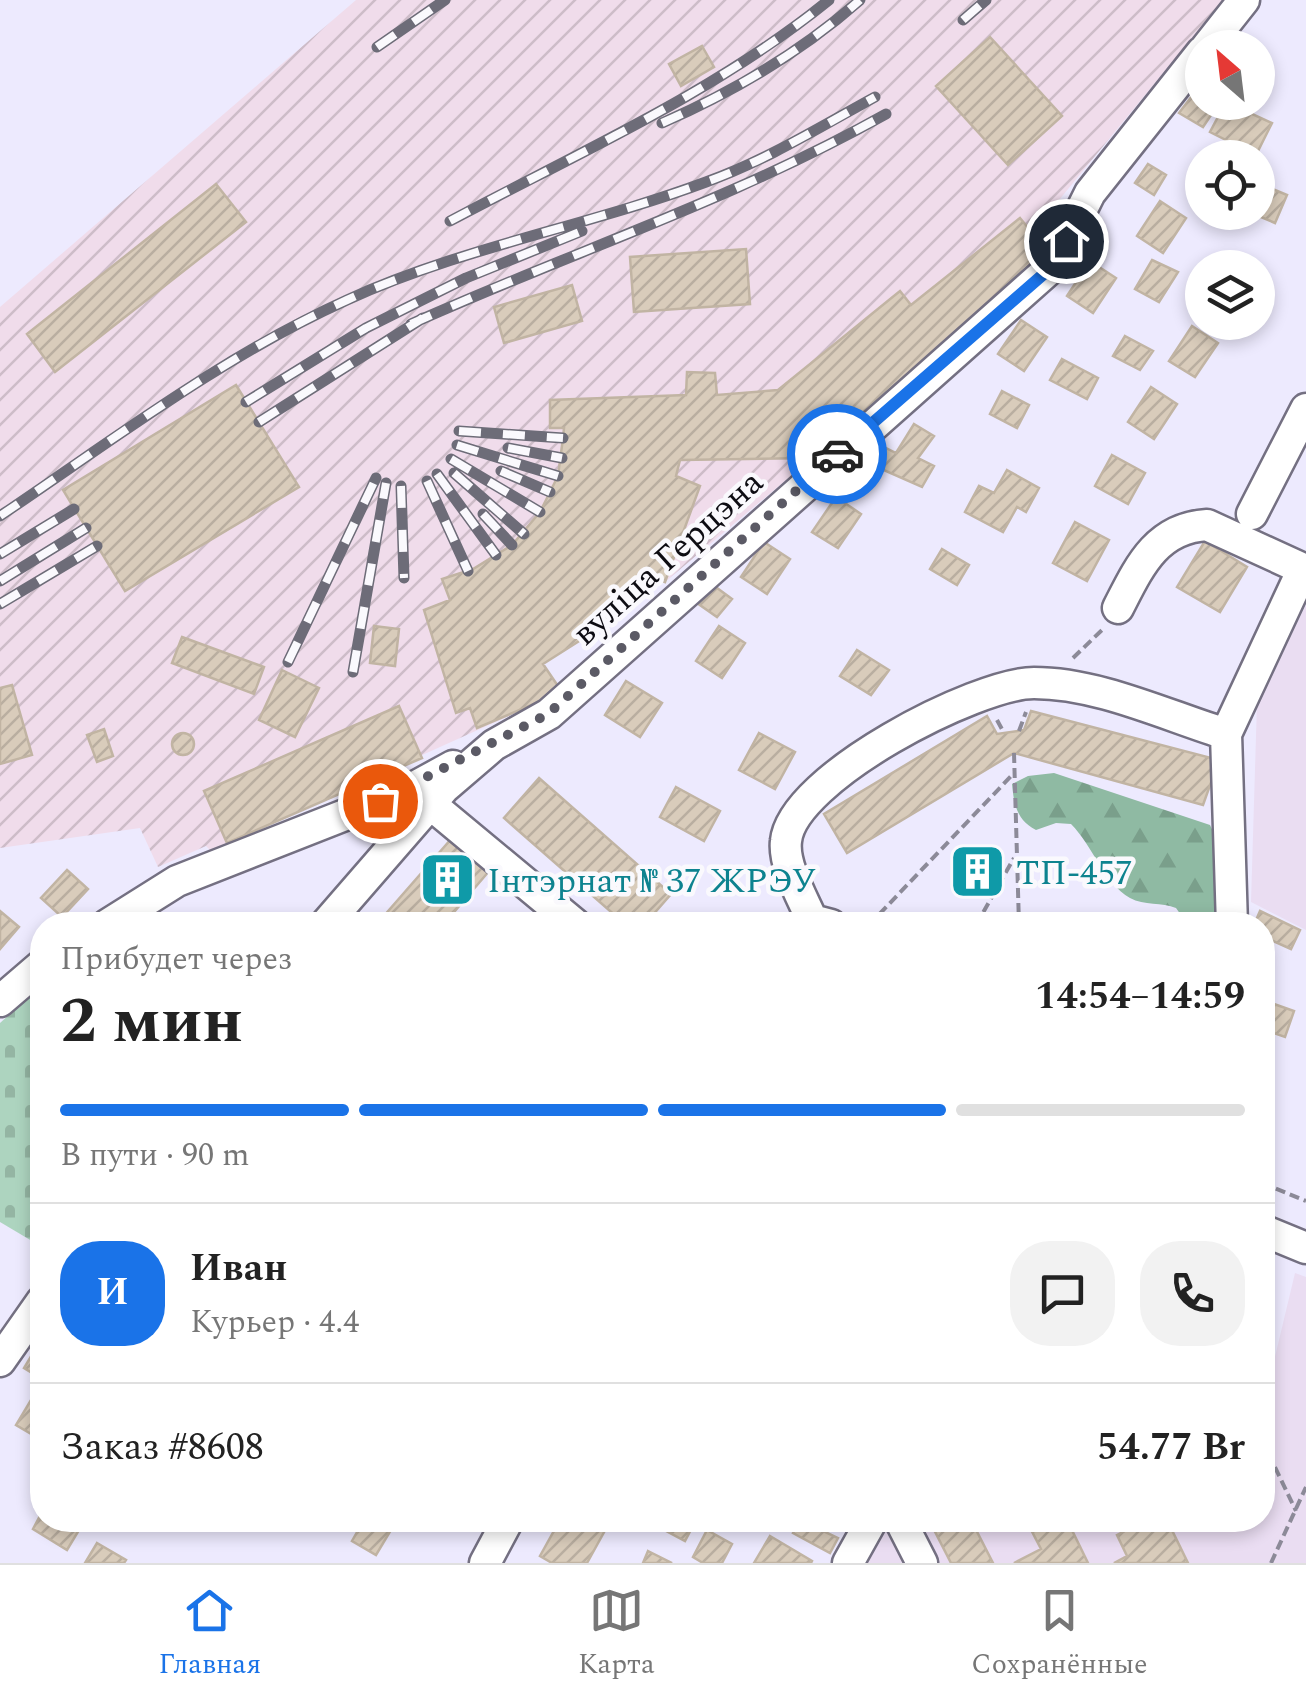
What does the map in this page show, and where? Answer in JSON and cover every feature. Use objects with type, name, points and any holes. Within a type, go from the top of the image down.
[{"type":"street","name":"вуліца Герцэна","points":[[1220,30],[1244,0]]},
{"type":"street","name":"вуліца Герцэна","points":[[335,912],[420,796],[494,745],[548,714],[1054,265],[1090,193],[1185,74]]},
{"type":"street","points":[[1252,514],[1306,409]]},
{"type":"street","points":[[1118,608],[1147,551],[1192,526],[1207,525],[1303,569],[1226,734],[1232,912]]},
{"type":"street","points":[[805,912],[786,840],[802,808],[838,770],[982,692],[1037,683],[1074,687],[1226,734]]},
{"type":"street","points":[[128,912],[177,881],[420,796],[560,912]]},
{"type":"street","points":[[0,1000],[30,975]]},
{"type":"street","points":[[1275,1235],[1306,1248]]},
{"type":"street","points":[[0,1362],[30,1318]]},
{"type":"street","points":[[486,1563],[502,1532]]},
{"type":"street","points":[[848,1563],[865,1532]]},
{"type":"street","points":[[906,1532],[922,1563]]},
{"type":"path","points":[[1037,683],[1090,646],[1118,608]]},
{"type":"path","points":[[1014,753],[1018,912]]},
{"type":"path","points":[[881,912],[1014,773]]},
{"type":"path","points":[[983,912],[1016,854]]},
{"type":"path","points":[[1275,1188],[1306,1200]]},
{"type":"path","points":[[1275,1467],[1296,1511]]},
{"type":"path","points":[[1270,1563],[1306,1487]]},
{"type":"shaded area","points":[[356,0],[1223,0],[1198,30],[1185,30],[1185,46],[1032,233],[812,458],[665,582],[641,574],[598,629],[544,664],[562,692],[227,843],[210,850],[206,846],[158,867],[140,828],[0,848],[0,307]]},
{"type":"shaded area","points":[[1306,605],[1306,930],[1251,902],[1257,703]]},
{"type":"shaded area","points":[[1295,1273],[1306,1277],[1306,1563],[866,1563],[882,1532],[1275,1532],[1275,1357]]},
{"type":"green space","points":[[1054,773],[1210,825],[1222,875],[1218,912],[1179,912],[1176,908],[1130,898],[1113,883],[1071,824],[1056,823],[1036,830],[1025,822],[1015,805],[1012,784],[1028,776]]},
{"type":"green space","points":[[30,996],[30,1240],[0,1222],[0,1023]]},
{"type":"building","points":[[990,37],[1062,116],[1008,165],[936,86]]},
{"type":"building","points":[[702,46],[714,67],[681,86],[669,64]]},
{"type":"building","points":[[1216,120],[1272,123],[1264,140],[1226,140],[1210,132]]},
{"type":"building","points":[[1148,164],[1166,175],[1154,195],[1135,183]]},
{"type":"building","points":[[216,184],[246,222],[55,372],[27,334]]},
{"type":"building","points":[[1275,190],[1287,195],[1275,223]]},
{"type":"building","points":[[1160,201],[1185,217],[1163,253],[1137,236]]},
{"type":"building","points":[[1020,218],[1052,257],[812,458],[680,460],[676,476],[700,486],[665,582],[642,573],[598,629],[543,664],[562,692],[477,728],[470,708],[456,713],[424,610],[450,600],[442,579],[473,569],[512,545],[540,512],[558,476],[564,428],[550,428],[550,400],[686,395],[687,372],[715,373],[717,395],[778,390],[900,291],[911,305]]},
{"type":"building","points":[[746,249],[750,304],[634,312],[630,257]]},
{"type":"building","points":[[1152,260],[1178,272],[1159,302],[1135,289]]},
{"type":"building","points":[[1090,261],[1116,278],[1093,313],[1067,296]]},
{"type":"building","points":[[572,285],[582,321],[504,343],[494,307]]},
{"type":"building","points":[[1021,320],[1047,337],[1024,371],[998,354]]},
{"type":"building","points":[[1125,336],[1153,351],[1140,370],[1113,356]]},
{"type":"building","points":[[1185,337],[1185,340],[1218,343],[1195,377],[1169,361]]},
{"type":"building","points":[[1062,359],[1098,378],[1087,399],[1050,380]]},
{"type":"building","points":[[236,385],[299,487],[125,591],[63,490]]},
{"type":"building","points":[[1151,387],[1177,404],[1154,439],[1128,422]]},
{"type":"building","points":[[1002,391],[1029,405],[1017,428],[990,414]]},
{"type":"building","points":[[914,424],[934,436],[918,458],[934,466],[922,487],[861,460],[876,443],[896,453]]},
{"type":"building","points":[[1112,455],[1145,473],[1128,504],[1095,486]]},
{"type":"building","points":[[1007,470],[1039,488],[1026,512],[1017,507],[1003,532],[965,512],[979,486],[994,493]]},
{"type":"building","points":[[836,497],[861,514],[838,548],[812,532]]},
{"type":"building","points":[[1075,522],[1109,540],[1087,581],[1053,563]]},
{"type":"building","points":[[1205,541],[1247,567],[1220,612],[1177,587]]},
{"type":"building","points":[[764,542],[790,559],[767,594],[741,577]]},
{"type":"building","points":[[942,549],[969,565],[957,585],[930,569]]},
{"type":"building","points":[[713,585],[732,599],[717,617],[697,603]]},
{"type":"building","points":[[374,626],[399,629],[395,666],[370,663]]},
{"type":"building","points":[[719,626],[745,643],[722,678],[696,661]]},
{"type":"building","points":[[182,637],[264,667],[254,694],[172,663]]},
{"type":"building","points":[[857,650],[889,670],[871,695],[840,676]]},
{"type":"building","points":[[282,670],[319,688],[295,737],[259,720]]},
{"type":"building","points":[[626,681],[662,703],[640,737],[605,715]]},
{"type":"building","points":[[12,685],[32,755],[0,764],[0,688]]},
{"type":"building","points":[[399,706],[422,758],[227,843],[204,791]]},
{"type":"building","points":[[1031,711],[1219,760],[1203,805],[1014,753],[847,853],[824,814],[987,716],[997,734],[1024,730]]},
{"type":"building","points":[[104,729],[113,756],[97,762],[87,735]]},
{"type":"building","points":[[183,733],[191,736],[191,752],[183,755],[175,752],[172,744],[175,736]]},
{"type":"building","points":[[759,733],[795,752],[775,789],[739,770]]},
{"type":"building","points":[[539,778],[671,894],[655,912],[611,912],[504,818]]},
{"type":"building","points":[[676,787],[720,811],[704,841],[660,817]]},
{"type":"building","name":"Інтэрнат № 37 ЖРЭУ","points":[[452,838],[490,870],[454,912],[387,912]]},
{"type":"building","name":"ТП-457","points":[[975,853],[995,865],[978,892],[959,880]]},
{"type":"building","points":[[67,870],[88,889],[67,912],[56,912],[41,898]]},
{"type":"building","points":[[0,911],[19,927],[0,949]]},
{"type":"building","points":[[1275,918],[1300,930],[1291,949],[1275,942]]},
{"type":"building","points":[[1275,1004],[1294,1011],[1285,1037],[1275,1034]]},
{"type":"building","points":[[30,1402],[30,1433],[16,1425]]},
{"type":"building","points":[[38,1532],[78,1532],[67,1550]]},
{"type":"building","points":[[357,1532],[390,1532],[376,1555],[352,1541]]},
{"type":"building","points":[[553,1532],[604,1532],[587,1563],[552,1563],[540,1556]]},
{"type":"building","points":[[668,1532],[690,1532],[685,1541]]},
{"type":"building","points":[[706,1532],[732,1544],[722,1563],[703,1563],[693,1557]]},
{"type":"building","points":[[825,1532],[838,1538],[830,1553],[793,1533]]},
{"type":"building","points":[[935,1532],[977,1532],[993,1563],[951,1563]]},
{"type":"building","points":[[1032,1532],[1073,1532],[1088,1563],[1014,1563],[1041,1549]]},
{"type":"building","points":[[1173,1532],[1188,1563],[1114,1563],[1127,1556],[1117,1535]]},
{"type":"building","points":[[770,1536],[812,1561],[811,1563],[754,1563]]},
{"type":"building","points":[[97,1543],[126,1560],[85,1563]]},
{"type":"building","points":[[648,1551],[672,1563],[643,1563]]},
{"type":"railway","points":[[377,47],[445,0]]},
{"type":"railway","points":[[450,221],[693,92],[786,33],[829,0]]},
{"type":"railway","points":[[662,123],[766,69],[860,0]]},
{"type":"railway","points":[[963,20],[986,0]]},
{"type":"railway","points":[[0,516],[213,373],[301,322],[435,265],[616,212],[728,174],[875,97]]},
{"type":"railway","points":[[411,324],[770,173],[886,114]]},
{"type":"railway","points":[[246,402],[366,328],[466,278],[582,231]]},
{"type":"railway","points":[[259,422],[423,318]]},
{"type":"railway","points":[[459,431],[563,438]]},
{"type":"railway","points":[[457,445],[558,476]]},
{"type":"railway","points":[[508,448],[562,458]]},
{"type":"railway","points":[[451,459],[540,512]]},
{"type":"railway","points":[[501,471],[550,492]]},
{"type":"railway","points":[[454,473],[524,534]]},
{"type":"railway","points":[[437,474],[496,555]]},
{"type":"railway","points":[[288,662],[376,478]]},
{"type":"railway","points":[[427,481],[468,571]]},
{"type":"railway","points":[[353,672],[386,483]]},
{"type":"railway","points":[[401,486],[404,578]]},
{"type":"railway","points":[[0,554],[74,509]]},
{"type":"railway","points":[[483,514],[512,545]]},
{"type":"railway","points":[[0,581],[86,528]]},
{"type":"railway","points":[[0,604],[97,546]]},
{"type":"way so far","points":[[380,801],[548,714],[837,454]]},
{"type":"place","name":"ТП-457","points":[[977,872]]},
{"type":"place","name":"Інтэрнат № 37 ЖРЭУ","points":[[448,880]]},
{"type":"route","points":[[837,454],[1054,265],[1066,241]]}]
